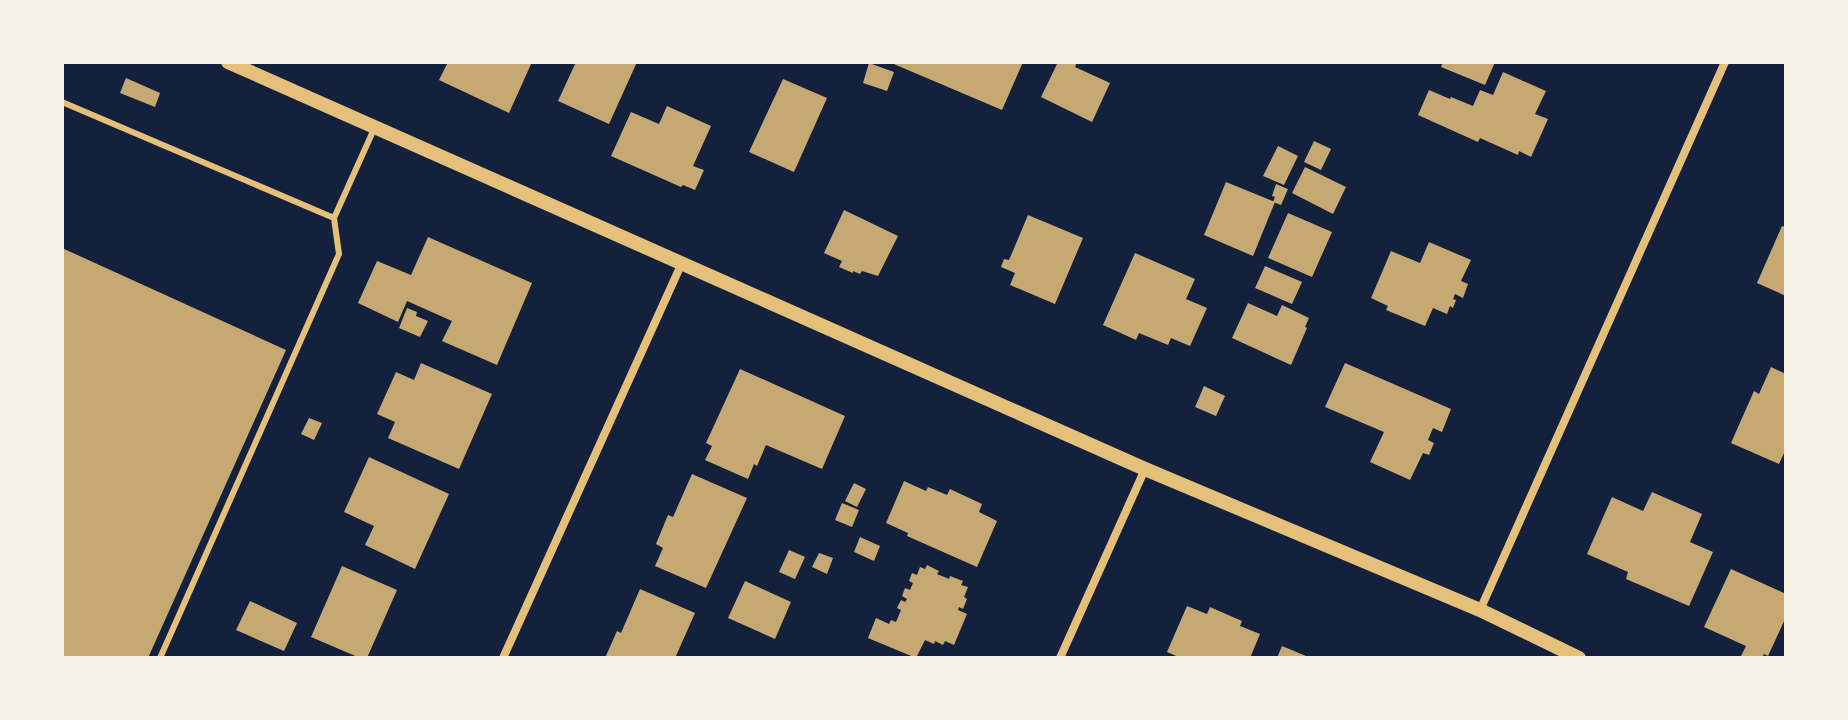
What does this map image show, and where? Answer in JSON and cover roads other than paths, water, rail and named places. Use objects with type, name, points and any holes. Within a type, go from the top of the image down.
[{"type":"street","points":[[228,62],[1145,469],[1480,610],[1579,658]]},
{"type":"street","points":[[1480,610],[1725,62]]},
{"type":"street","points":[[503,658],[681,265]]},
{"type":"street","points":[[1060,658],[1145,469]]},
{"type":"lane","points":[[62,102],[334,218]]},
{"type":"lane","points":[[160,658],[339,254],[334,218],[374,127]]}]
